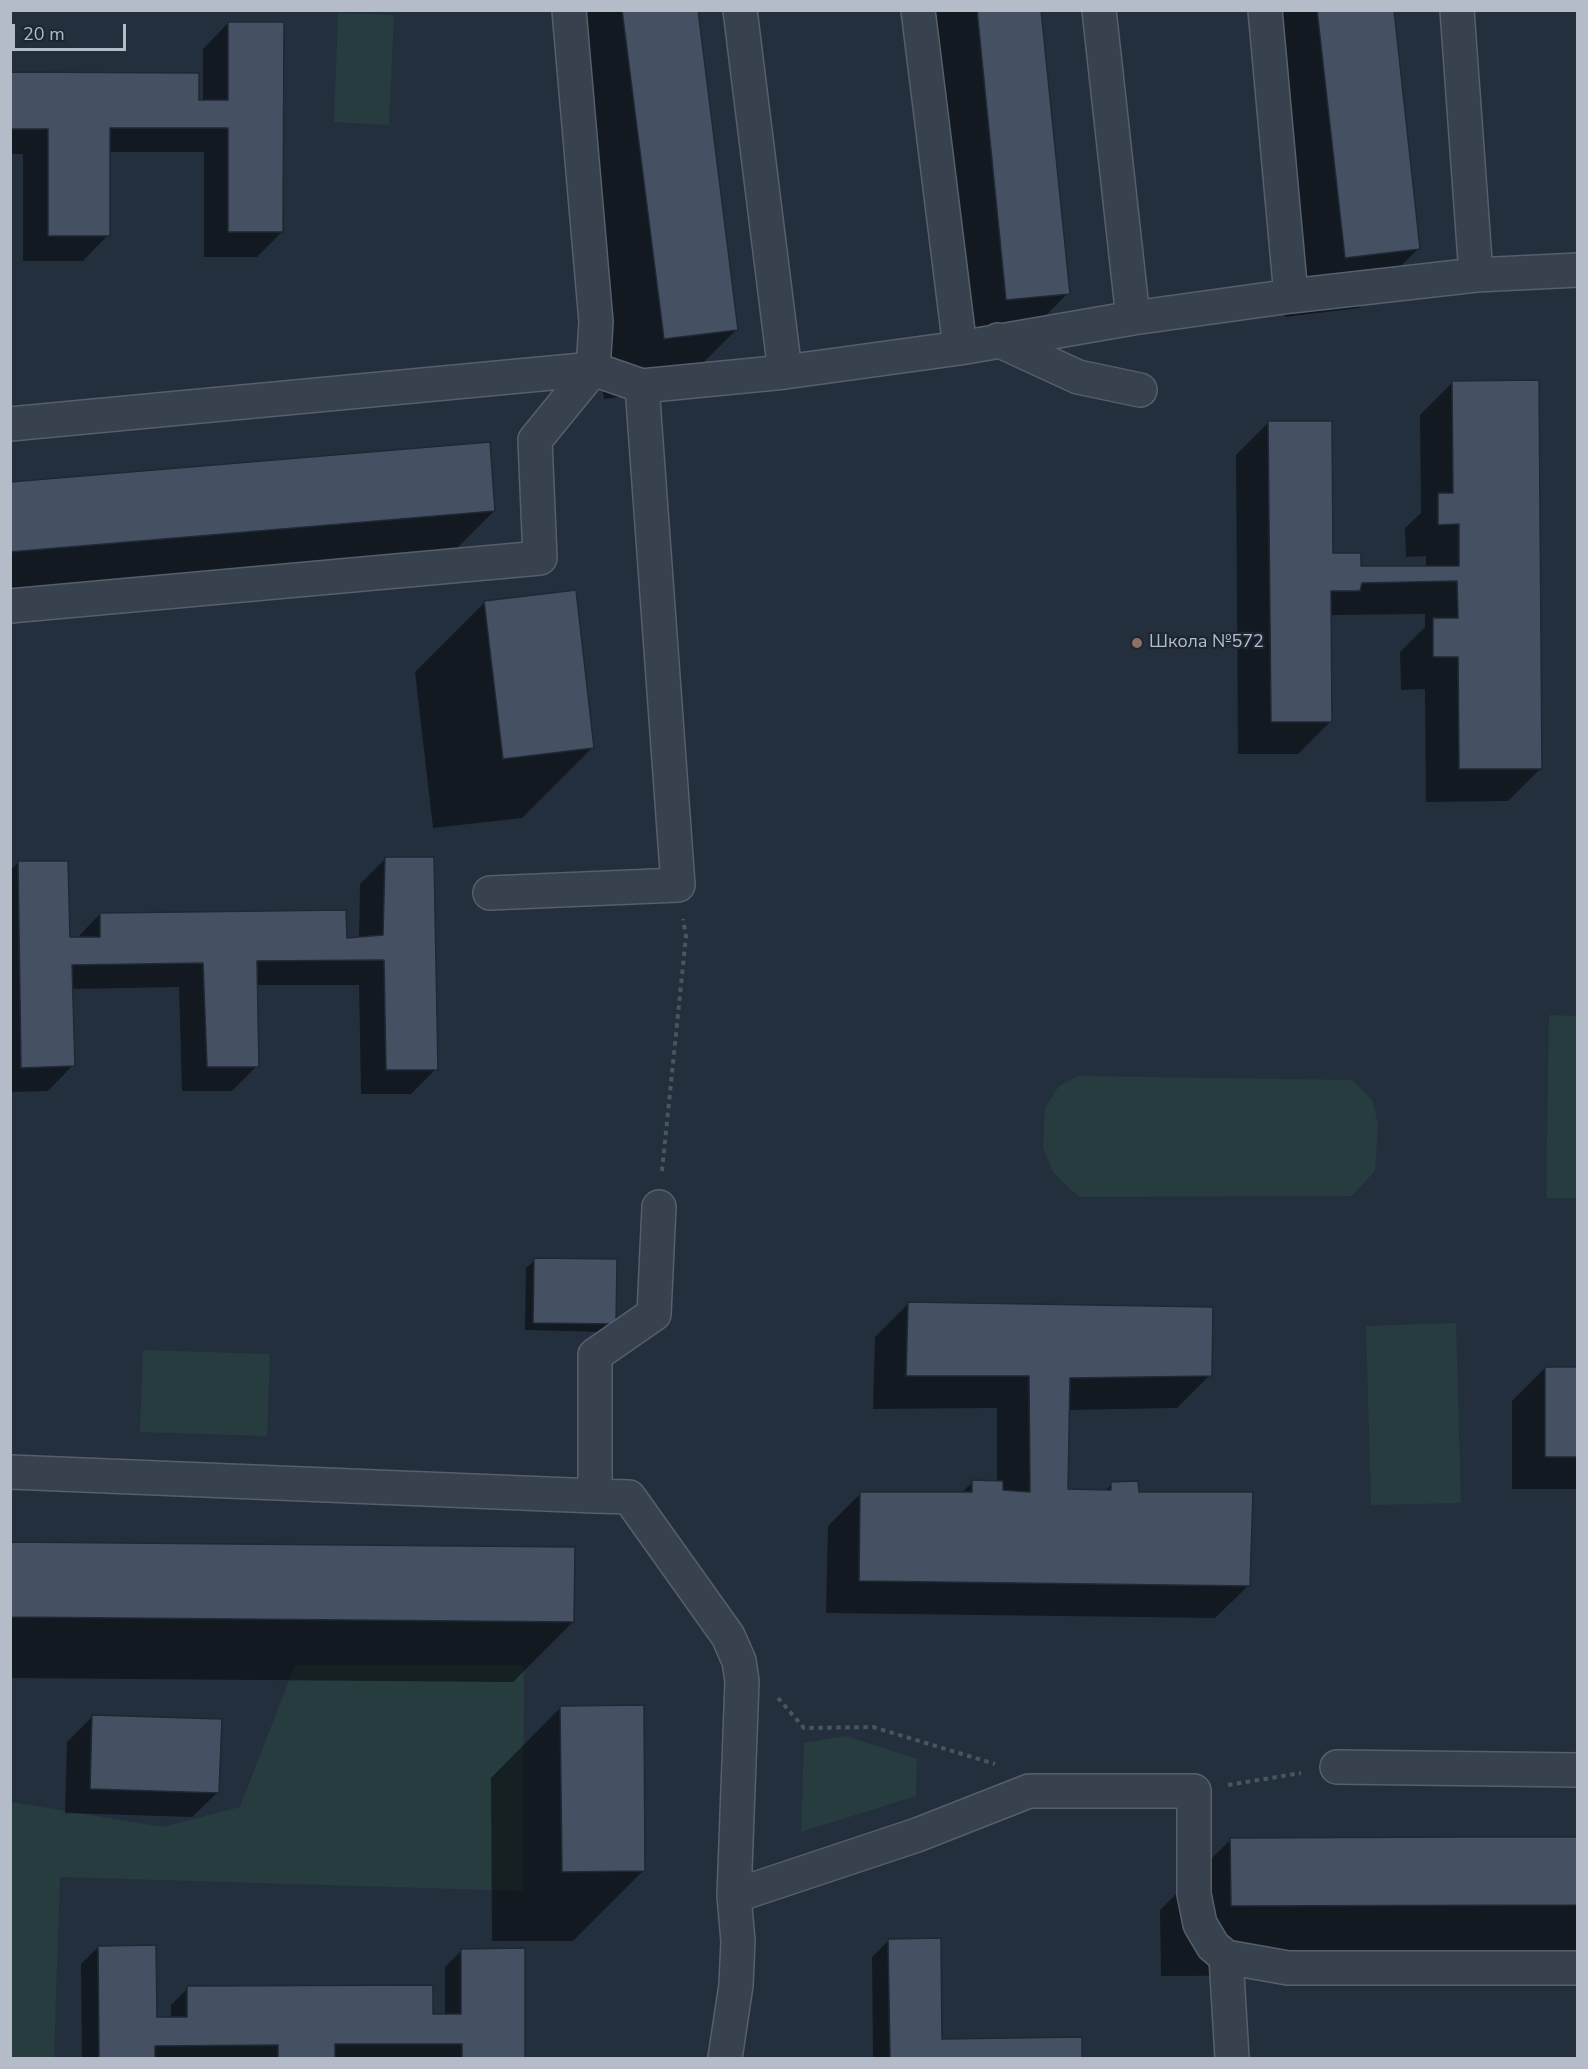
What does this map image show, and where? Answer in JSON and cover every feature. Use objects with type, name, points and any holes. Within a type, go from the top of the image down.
[{"type":"lane","points":[[10,606],[540,558],[535,440],[593,369],[596,322],[569,10]]},
{"type":"lane","points":[[740,10],[785,372]]},
{"type":"lane","points":[[918,10],[960,348]]},
{"type":"lane","points":[[1099,10],[1133,318]]},
{"type":"lane","points":[[1265,10],[1291,296]]},
{"type":"lane","points":[[1457,10],[1476,275]]},
{"type":"lane","points":[[10,424],[593,369],[642,386],[785,372],[960,348],[1133,318],[1291,296],[1476,275],[1578,270]]},
{"type":"lane","points":[[998,340],[1078,377],[1140,390]]},
{"type":"lane","points":[[490,893],[678,885],[642,386]]},
{"type":"lane","points":[[595,1496],[595,1355],[654,1314],[659,1207]]},
{"type":"lane","points":[[10,1472],[629,1497],[728,1636],[739,1661],[742,1681],[734,1896],[738,1941],[736,1985],[725,2058]]},
{"type":"lane","points":[[1337,1767],[1578,1770]]},
{"type":"lane","points":[[734,1896],[917,1835],[1029,1791],[1194,1791],[1194,1894],[1200,1924],[1213,1946],[1226,1957],[1288,1968],[1578,1968]]},
{"type":"lane","points":[[1226,1957],[1232,2058]]},
{"type":"path","points":[[659,1207],[686,936],[678,885]]},
{"type":"path","points":[[742,1681],[763,1682],[804,1728],[873,1727],[1024,1773],[1029,1791]]},
{"type":"path","points":[[1194,1791],[1337,1767]]},
{"type":"green space","points":[[338,13],[394,15],[389,125],[334,122]]},
{"type":"green space","points":[[1549,1015],[1577,1016],[1577,1198],[1546,1198]]},
{"type":"green space","points":[[1078,1076],[1352,1080],[1372,1100],[1378,1124],[1375,1171],[1352,1196],[1079,1197],[1053,1172],[1043,1148],[1045,1108],[1059,1086]]},
{"type":"green space","points":[[1456,1323],[1461,1503],[1371,1505],[1366,1326]]},
{"type":"green space","points":[[143,1350],[270,1354],[267,1436],[140,1432]]},
{"type":"green space","points":[[295,1665],[524,1665],[523,1891],[60,1877],[54,2058],[11,2058],[11,1802],[163,1827],[240,1807]]},
{"type":"green space","points":[[846,1736],[917,1759],[916,1796],[801,1832],[804,1743]]},
{"type":"building","points":[[622,10],[698,10],[738,330],[664,339]]},
{"type":"building","points":[[977,10],[1041,10],[1070,294],[1006,300]]},
{"type":"building","points":[[1317,10],[1394,10],[1420,249],[1345,258]]},
{"type":"building","points":[[228,22],[284,22],[283,232],[228,232],[228,128],[110,128],[110,236],[48,236],[48,129],[10,129],[10,72],[199,73],[199,100],[228,100]]},
{"type":"building","points":[[1539,380],[1542,769],[1459,769],[1458,657],[1433,657],[1433,618],[1458,618],[1457,581],[1362,583],[1360,591],[1331,591],[1332,722],[1271,722],[1268,421],[1332,421],[1333,553],[1361,553],[1361,566],[1459,566],[1459,524],[1438,525],[1438,493],[1453,493],[1452,381]]},
{"type":"building","points":[[490,442],[495,511],[10,552],[10,482]]},
{"type":"building","points":[[576,590],[594,748],[503,759],[484,601]]},
{"type":"building","points":[[385,857],[434,857],[438,1070],[386,1070],[384,960],[257,961],[259,1067],[207,1067],[203,963],[72,965],[75,1066],[21,1068],[18,861],[68,861],[70,937],[100,937],[100,913],[346,910],[347,938],[383,935]]},
{"type":"building","points":[[534,1258],[617,1259],[616,1324],[533,1323]]},
{"type":"building","points":[[908,1302],[1213,1307],[1212,1376],[1070,1378],[1068,1489],[1111,1490],[1111,1482],[1138,1481],[1139,1492],[1253,1492],[1250,1586],[859,1581],[860,1492],[972,1492],[972,1480],[1003,1481],[1003,1490],[1030,1492],[1029,1376],[906,1376]]},
{"type":"building","points":[[1545,1367],[1578,1367],[1578,1457],[1545,1457]]},
{"type":"building","points":[[10,1542],[575,1547],[574,1622],[10,1617]]},
{"type":"building","points":[[644,1705],[645,1871],[562,1872],[560,1706]]},
{"type":"building","points":[[92,1715],[222,1719],[219,1793],[90,1789]]},
{"type":"building","points":[[1578,1837],[1578,1905],[1231,1906],[1230,1838]]},
{"type":"building","points":[[941,1938],[942,2039],[1082,2037],[1082,2058],[890,2058],[888,1939]]},
{"type":"building","points":[[156,1945],[157,2017],[187,2017],[187,1986],[433,1985],[433,2014],[461,2014],[461,1949],[525,1948],[525,2058],[462,2058],[462,2044],[335,2044],[335,2058],[278,2058],[278,2045],[155,2046],[155,2058],[99,2058],[98,1946]]},
{"type":"place","name":"Школа №572","points":[[1137,643]]}]
